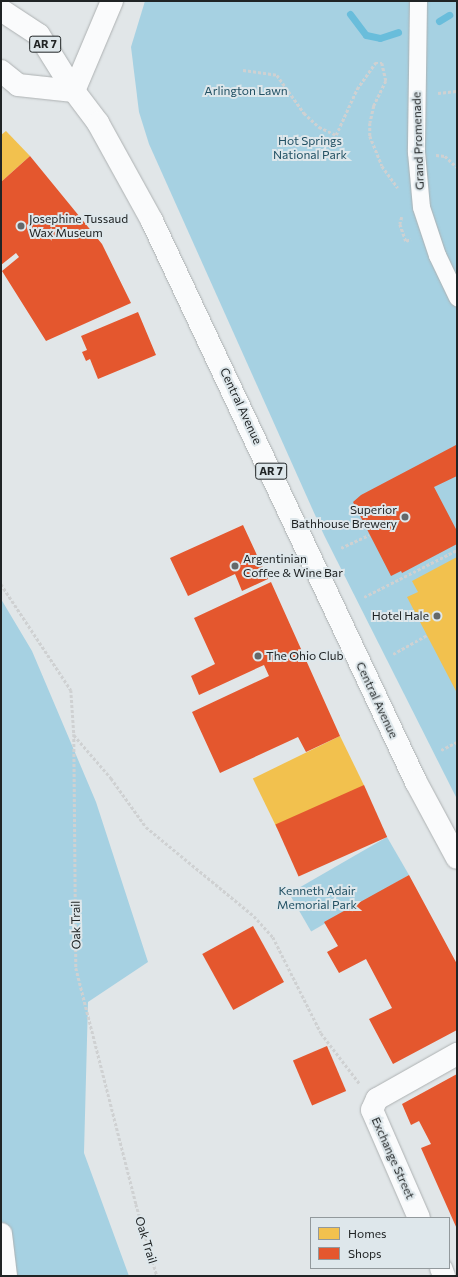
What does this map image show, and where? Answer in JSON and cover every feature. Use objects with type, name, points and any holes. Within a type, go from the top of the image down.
[{"type":"main road","points":[[1,71],[18,85],[74,91],[112,1]]},
{"type":"main road","name":"Central Avenue","points":[[1,10],[39,35],[74,91],[98,123],[152,221],[416,782],[457,858]]},
{"type":"main road","points":[[384,1094],[457,1054]]},
{"type":"main road","name":"Exchange Street","points":[[384,1094],[372,1110],[419,1217]]},
{"type":"main road","points":[[1,1234],[6,1276]]},
{"type":"street","name":"Grand Promenade","points":[[418,1],[416,152],[421,207],[437,255],[457,297]]},
{"type":"path","points":[[243,70],[277,75],[304,112],[319,127],[336,135],[357,89],[375,63],[382,63],[386,81],[374,106],[370,123],[370,136],[382,166],[413,209],[421,207]]},
{"type":"path","points":[[341,548],[369,534]]},
{"type":"path","points":[[364,597],[457,550]]},
{"type":"path","name":"Oak Trail","points":[[1,584],[70,690],[74,734],[76,968],[136,1204],[157,1276]]},
{"type":"path","points":[[393,654],[427,635]]},
{"type":"path","points":[[74,734],[111,778],[146,827],[254,916],[273,937],[321,1034],[363,1089],[384,1094]]},
{"type":"path","points":[[441,750],[457,742]]},
{"type":"green space","name":"Hot Springs National Park","points":[[145,1],[457,1],[457,799],[324,535],[149,144],[139,112],[131,47]]},
{"type":"green space","points":[[1,599],[32,651],[96,802],[148,962],[88,1002],[84,1153],[129,1276],[1,1276]]},
{"type":"green space","name":"Kenneth Adair Memorial Park","points":[[387,837],[409,875],[311,932],[289,894]]},
{"type":"building: Homes","points":[[6,131],[30,156],[1,182],[1,135]]},
{"type":"building: Homes","name":"Hotel Hale","points":[[457,557],[457,693],[407,597],[418,592],[412,581]]},
{"type":"building: Homes","points":[[340,736],[364,785],[277,828],[253,779]]},
{"type":"building: Shops","points":[[30,156],[102,244],[131,303],[46,341],[2,271],[19,257],[16,253],[1,265],[1,182]]},
{"type":"building: Shops","points":[[138,312],[156,355],[98,379],[90,359],[86,361],[82,352],[87,350],[81,336]]},
{"type":"building: Shops","name":"Superior Bathhouse Brewery","points":[[456,445],[457,476],[434,487],[457,531],[457,544],[402,573],[401,571],[391,576],[353,502],[361,495]]},
{"type":"building: Shops","points":[[243,525],[268,579],[242,591],[235,574],[188,596],[170,558]]},
{"type":"building: Shops","points":[[271,582],[340,736],[306,752],[298,737],[220,773],[192,712],[269,676],[264,665],[199,695],[191,676],[215,664],[194,618]]},
{"type":"building: Shops","points":[[364,785],[387,837],[299,877],[275,824]]},
{"type":"building: Shops","points":[[409,875],[457,964],[457,1030],[393,1064],[369,1019],[392,1008],[366,959],[339,973],[327,952],[338,946],[324,922]]},
{"type":"building: Shops","points":[[253,926],[284,982],[233,1010],[202,954]]},
{"type":"building: Shops","points":[[327,1046],[346,1091],[312,1106],[293,1060]]},
{"type":"building: Shops","points":[[457,1074],[457,1229],[421,1148],[431,1144],[419,1121],[411,1125],[402,1104]]},
{"type":"waterway","points":[[350,14],[366,35],[380,38],[398,32]]},
{"type":"waterway","points":[[439,21],[449,15]]},
{"type":"place","name":"Josephine Tussaud Wax Museum","points":[[21,226]]},
{"type":"place","name":"Superior Bathhouse Brewery","points":[[405,517]]},
{"type":"place","name":"Argentinian Coffee & Wine Bar","points":[[235,566]]},
{"type":"place","name":"Hotel Hale","points":[[437,616]]},
{"type":"place","name":"The Ohio Club","points":[[258,656]]},
{"type":"park label","name":"Arlington Lawn","points":[[246,91]]}]
